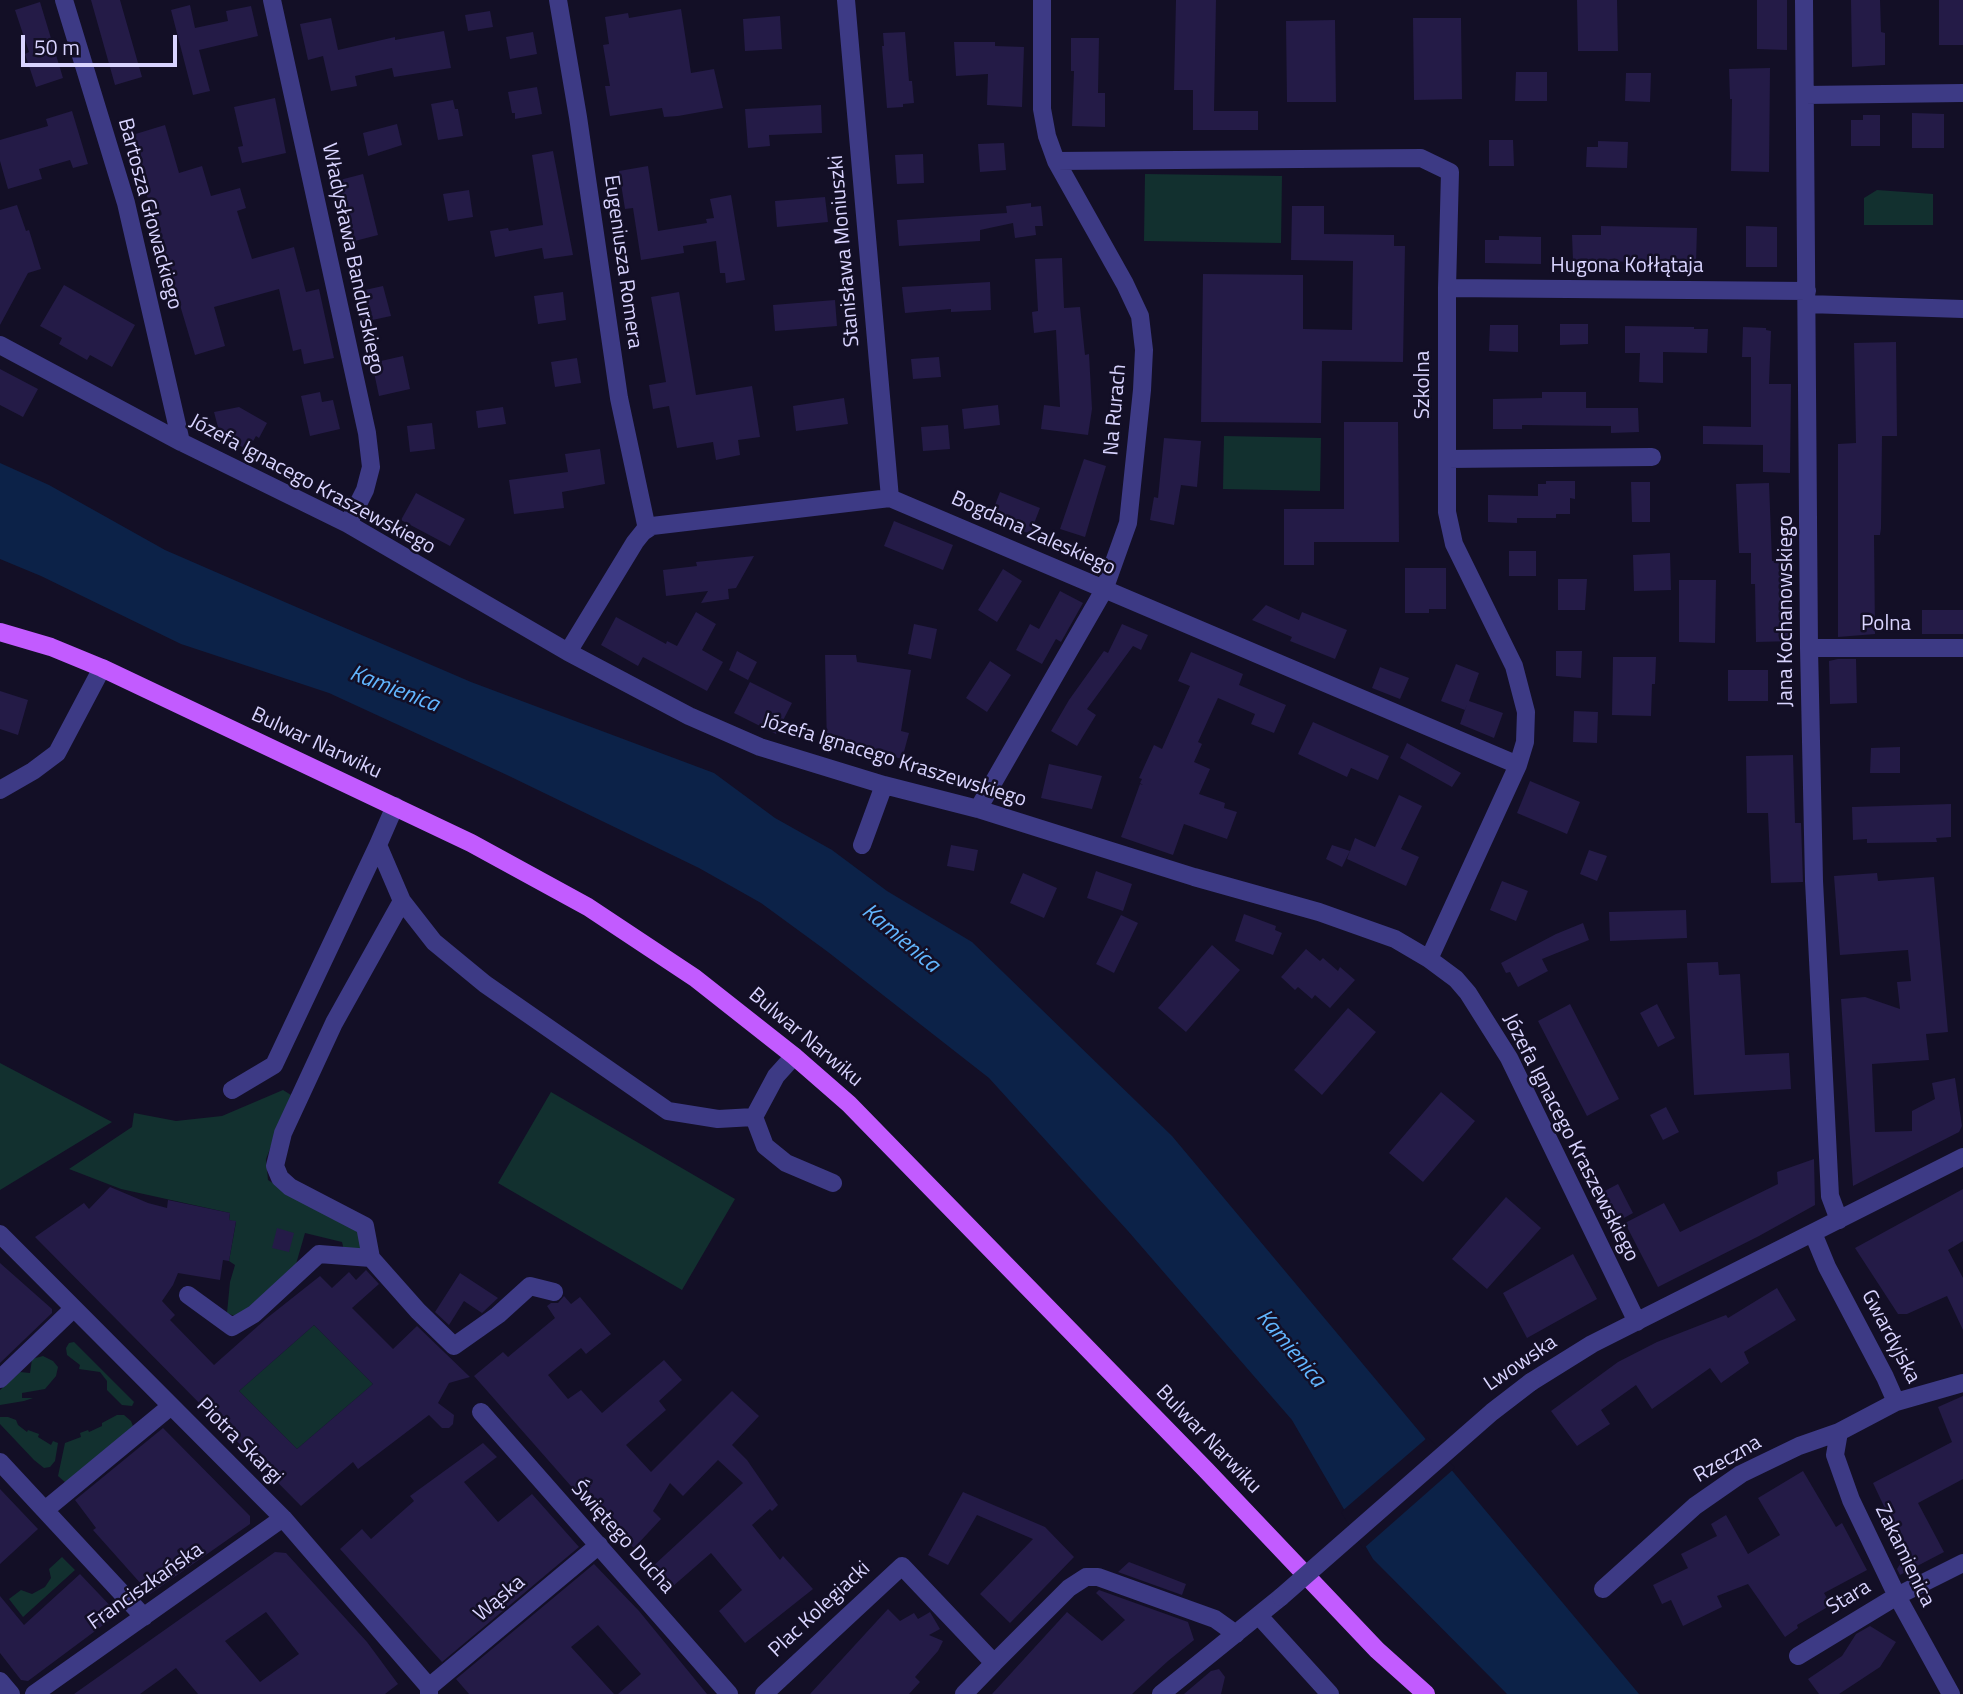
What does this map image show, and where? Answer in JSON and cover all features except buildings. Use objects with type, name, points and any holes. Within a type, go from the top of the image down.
[{"type":"main road","name":"Bulwar Narwiku","points":[[0,632],[51,647],[102,668],[516,866],[588,907],[695,978],[794,1056],[868,1123],[1377,1650],[1426,1694]]},
{"type":"street","name":"Bartosza Głowackiego","points":[[64,0],[126,203],[181,442]]},
{"type":"street","name":"Władysława Bandurskiego","points":[[272,0],[367,433],[372,467],[365,490],[348,524]]},
{"type":"street","name":"Eugeniusza Romera","points":[[558,0],[619,398],[647,530]]},
{"type":"street","name":"Stanisława Moniuszki","points":[[846,0],[890,498]]},
{"type":"street","name":"Na Rurach","points":[[978,809],[1104,590],[1128,523],[1144,350],[1140,316],[1056,161],[1046,136],[1042,109],[1042,0]]},
{"type":"street","name":"Jana Kochanowskiego","points":[[1804,0],[1809,648],[1814,881],[1830,1196],[1839,1220]]},
{"type":"street","points":[[1805,95],[1963,93]]},
{"type":"street","name":"Szkolna","points":[[1056,161],[1427,160],[1450,172],[1447,512],[1454,544],[1514,666],[1526,712],[1525,742],[1518,765],[1429,959]]},
{"type":"street","name":"Hugona Kołłątaja","points":[[1447,288],[1807,298],[1963,309]]},
{"type":"street","name":"Józefa Ignacego Kraszewskiego","points":[[0,345],[181,442],[348,524],[568,652],[689,716],[760,747],[884,785],[978,809],[1194,877],[1319,912],[1395,939],[1429,959],[1456,979],[1468,993],[1509,1058],[1637,1322]]},
{"type":"street","points":[[1447,459],[1652,457]]},
{"type":"street","name":"Bogdana Zaleskiego","points":[[647,530],[652,526],[890,498],[1518,765]]},
{"type":"street","points":[[568,652],[635,542],[647,530]]},
{"type":"street","name":"Polna","points":[[1809,648],[1963,648]]},
{"type":"street","points":[[5,784],[57,753],[102,668]]},
{"type":"street","points":[[862,845],[884,785]]},
{"type":"street","points":[[232,1090],[274,1065],[394,806]]},
{"type":"street","points":[[378,845],[401,901],[434,942],[485,984],[668,1111],[718,1119],[754,1116]]},
{"type":"street","points":[[401,901],[334,1023],[283,1133],[275,1166],[280,1178],[290,1187],[365,1226],[371,1258],[418,1311],[454,1346],[498,1315],[530,1286],[554,1292]]},
{"type":"street","points":[[794,1056],[776,1076],[754,1116],[765,1146],[786,1163],[834,1183]]},
{"type":"street","name":"Lwowska","points":[[1161,1694],[1259,1616],[1492,1412],[1531,1382],[1592,1344],[1963,1157]]},
{"type":"street","name":"Gwardyjska","points":[[1813,1233],[1827,1267],[1896,1402],[1963,1382]]},
{"type":"street","name":"Piotra Skargi","points":[[0,1234],[283,1518],[429,1691]]},
{"type":"street","points":[[188,1295],[232,1328],[254,1314],[318,1254],[371,1258]]},
{"type":"street","points":[[0,1379],[73,1309]]},
{"type":"street","name":"Rzeczna","points":[[1603,1589],[1695,1506],[1741,1474],[1839,1432],[1896,1402]]},
{"type":"street","points":[[45,1510],[171,1406]]},
{"type":"street","name":"Świętego Ducha","points":[[481,1412],[729,1694]]},
{"type":"street","name":"Zakamienica","points":[[1839,1432],[1835,1455],[1851,1500],[1947,1692]]},
{"type":"street","points":[[0,1462],[144,1616]]},
{"type":"street","name":"Franciszkańska","points":[[34,1694],[283,1518]]},
{"type":"street","name":"Wąska","points":[[429,1691],[599,1545]]},
{"type":"street","name":"Stara","points":[[1798,1656],[1897,1596],[1963,1563]]},
{"type":"street","name":"Plac Kolegiacki","points":[[764,1694],[902,1566],[994,1663]]},
{"type":"street","points":[[964,1694],[1069,1588],[1086,1577],[1098,1577],[1214,1619],[1236,1634]]},
{"type":"street","points":[[1259,1616],[1331,1694]]},
{"type":"street","points":[[0,1681],[11,1694]]},
{"type":"green space","points":[[1145,174],[1282,176],[1281,243],[1144,241]]},
{"type":"green space","points":[[1877,190],[1933,194],[1933,225],[1864,225],[1864,198]]},
{"type":"green space","points":[[1224,436],[1321,438],[1320,491],[1223,489]]},
{"type":"green space","points":[[0,1063],[112,1122],[0,1190]]},
{"type":"green space","points":[[283,1090],[291,1095],[266,1159],[268,1180],[304,1203],[357,1228],[362,1249],[344,1250],[342,1242],[305,1233],[294,1271],[237,1317],[227,1313],[230,1282],[235,1265],[229,1261],[236,1222],[229,1220],[230,1213],[121,1189],[69,1169],[132,1127],[134,1113],[176,1121],[222,1116]]},
{"type":"green space","points":[[551,1092],[735,1199],[682,1290],[498,1183]]},
{"type":"green space","points":[[314,1325],[373,1384],[297,1449],[239,1391]]},
{"type":"green space","points":[[74,1342],[134,1402],[132,1406],[122,1405],[107,1390],[107,1381],[100,1372],[79,1369],[80,1365],[67,1355],[66,1348],[69,1343]]},
{"type":"green space","points":[[43,1356],[58,1367],[56,1376],[45,1389],[22,1393],[22,1398],[33,1398],[0,1405],[0,1390],[20,1372],[30,1373],[32,1359]]},
{"type":"green space","points":[[117,1415],[124,1415],[131,1421],[134,1429],[66,1483],[58,1476],[65,1443],[81,1437],[80,1433],[102,1426],[102,1423]]},
{"type":"green space","points":[[0,1417],[16,1420],[27,1432],[28,1430],[39,1434],[38,1437],[51,1445],[53,1441],[58,1443],[55,1461],[50,1467],[44,1468],[34,1460],[0,1424]]},
{"type":"green space","points":[[62,1557],[75,1570],[23,1617],[9,1599],[21,1590],[32,1594],[45,1587],[51,1578],[49,1569]]},
{"type":"water","name":"Kamienica","points":[[0,463],[49,485],[165,550],[287,603],[471,682],[714,773],[775,818],[832,850],[887,891],[972,942],[1172,1136],[1639,1694],[1507,1694],[1373,1559],[1292,1420],[1128,1231],[989,1078],[828,952],[761,903],[699,868],[507,775],[329,693],[181,644],[0,559]]},
{"type":"pier","points":[[1428,1437],[1455,1468],[1363,1549],[1341,1512]]}]
